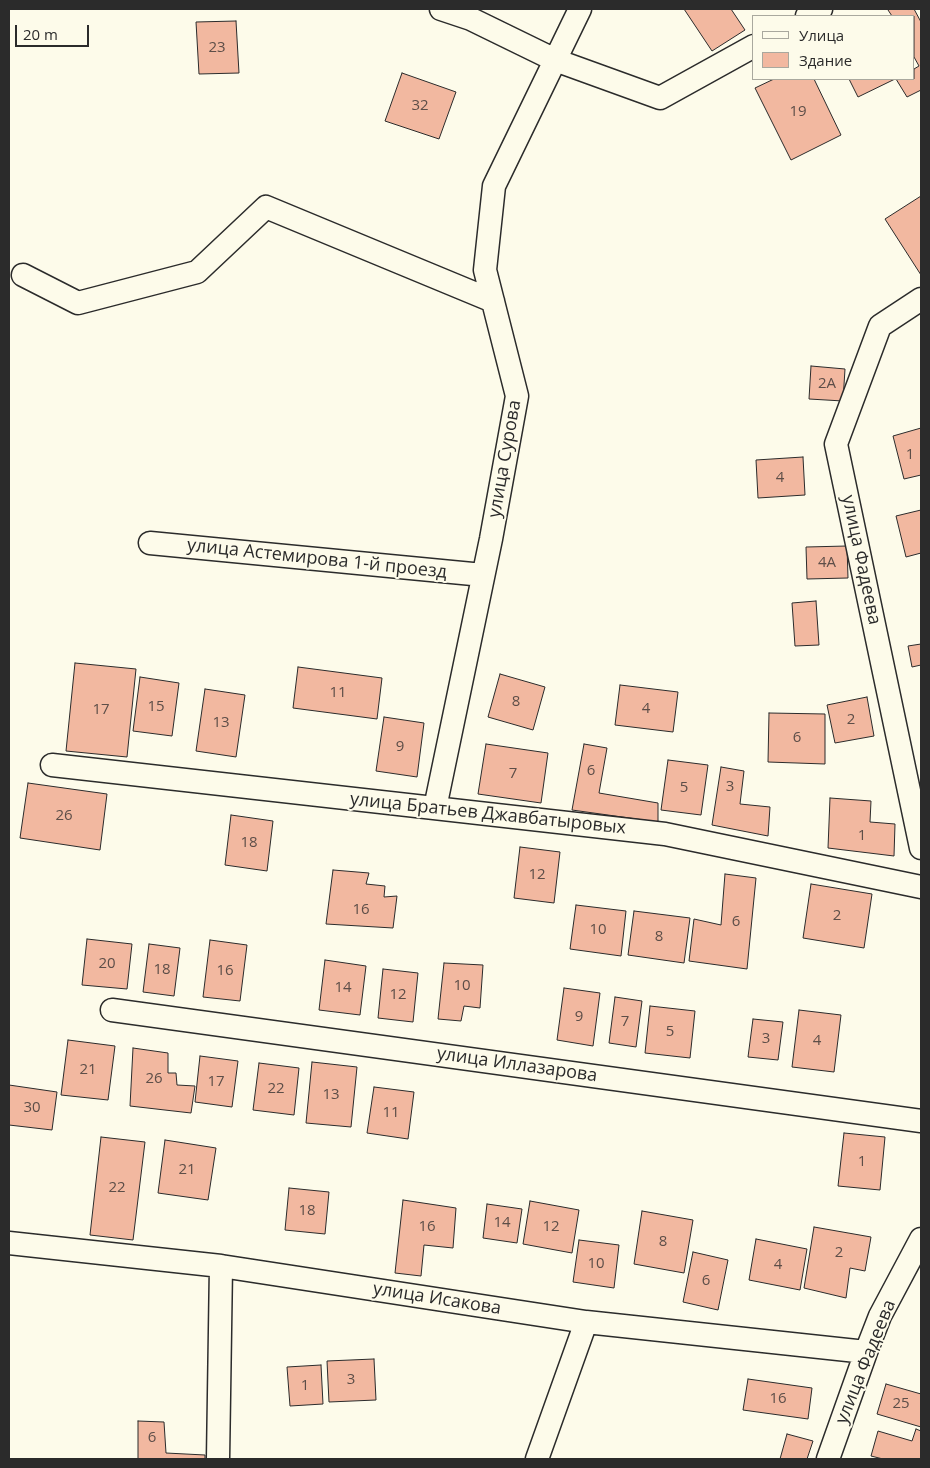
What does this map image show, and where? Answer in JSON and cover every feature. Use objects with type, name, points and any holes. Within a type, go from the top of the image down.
[{"type":"street","points":[[441,9],[471,19],[555,60],[660,98],[752,47]]},
{"type":"street","name":"улица Сурова","points":[[435,808],[484,575],[517,396],[485,270],[494,186],[580,9]]},
{"type":"street","points":[[809,15],[821,9]]},
{"type":"street","points":[[23,275],[78,303],[197,272],[266,207],[493,301]]},
{"type":"street","name":"улица Фадеева","points":[[921,299],[880,326],[836,444],[921,848]]},
{"type":"street","name":"улица Астемирова 1-й проезд","points":[[150,543],[484,575]]},
{"type":"street","name":"улица Братьев Джавбатыровых","points":[[52,765],[666,834],[921,887]]},
{"type":"street","name":"улица Иллазарова","points":[[112,1010],[921,1121]]},
{"type":"street","name":"улица Фадеева","points":[[828,1459],[880,1316],[921,1239]]},
{"type":"street","name":"улица Исакова","points":[[9,1243],[221,1266],[586,1322],[866,1352]]},
{"type":"street","points":[[218,1459],[221,1266]]},
{"type":"street","points":[[537,1459],[586,1322]]},
{"type":"building","points":[[684,9],[731,9],[745,30],[712,51]]},
{"type":"building","points":[[914,9],[921,22],[921,90],[907,97],[897,80],[915,80],[915,68],[919,66],[915,59],[915,15],[891,15],[888,10]]},
{"type":"building","points":[[236,21],[239,73],[199,74],[196,22]]},
{"type":"building","points":[[402,73],[456,92],[439,139],[385,121]]},
{"type":"building","points":[[772,80],[814,80],[841,135],[791,160],[755,88]]},
{"type":"building","points":[[850,80],[893,80],[858,97]]},
{"type":"building","points":[[921,196],[921,275],[885,219]]},
{"type":"building","points":[[811,366],[845,369],[843,401],[809,399]]},
{"type":"building","points":[[921,428],[921,475],[904,479],[893,436]]},
{"type":"building","points":[[803,457],[805,495],[758,498],[756,460]]},
{"type":"building","points":[[921,510],[921,553],[906,557],[896,516]]},
{"type":"building","points":[[847,546],[848,578],[807,579],[806,547]]},
{"type":"building","points":[[816,601],[819,645],[795,646],[792,603]]},
{"type":"building","points":[[921,644],[921,665],[912,667],[908,646]]},
{"type":"building","points":[[75,663],[136,669],[127,757],[66,751]]},
{"type":"building","points":[[298,667],[382,678],[377,719],[293,708]]},
{"type":"building","points":[[500,674],[545,687],[533,730],[488,717]]},
{"type":"building","points":[[140,677],[179,683],[172,736],[133,731]]},
{"type":"building","points":[[620,685],[678,692],[673,732],[615,725]]},
{"type":"building","points":[[205,689],[245,695],[236,757],[196,751]]},
{"type":"building","points":[[867,697],[874,736],[835,743],[827,705]]},
{"type":"building","points":[[769,713],[825,714],[825,764],[768,762]]},
{"type":"building","points":[[384,717],[424,723],[417,777],[376,771]]},
{"type":"building","points":[[486,744],[548,753],[541,803],[478,794]]},
{"type":"building","points":[[584,744],[607,748],[599,793],[658,803],[658,822],[572,810]]},
{"type":"building","points":[[668,760],[708,765],[701,815],[661,810]]},
{"type":"building","points":[[721,767],[744,771],[740,804],[770,807],[768,836],[712,825]]},
{"type":"building","points":[[28,783],[107,794],[100,850],[20,838]]},
{"type":"building","points":[[830,798],[871,801],[870,822],[895,824],[894,856],[828,848]]},
{"type":"building","points":[[231,815],[273,821],[267,871],[225,865]]},
{"type":"building","points":[[520,847],[560,852],[554,903],[514,898]]},
{"type":"building","points":[[333,870],[369,873],[366,884],[385,886],[384,897],[397,896],[393,928],[326,924]]},
{"type":"building","points":[[725,874],[756,878],[747,969],[689,961],[694,919],[721,925]]},
{"type":"building","points":[[811,884],[872,894],[864,948],[803,938]]},
{"type":"building","points":[[576,905],[626,911],[621,956],[570,949]]},
{"type":"building","points":[[634,911],[690,918],[684,963],[628,955]]},
{"type":"building","points":[[87,939],[132,944],[127,989],[82,985]]},
{"type":"building","points":[[210,940],[247,945],[240,1001],[203,997]]},
{"type":"building","points":[[149,944],[180,948],[174,996],[143,992]]},
{"type":"building","points":[[325,960],[366,966],[360,1015],[319,1010]]},
{"type":"building","points":[[444,963],[483,965],[480,1008],[464,1006],[461,1021],[438,1019]]},
{"type":"building","points":[[383,969],[418,973],[413,1022],[378,1018]]},
{"type":"building","points":[[564,988],[600,993],[593,1046],[557,1040]]},
{"type":"building","points":[[615,997],[642,1001],[636,1047],[609,1043]]},
{"type":"building","points":[[650,1006],[695,1011],[690,1058],[645,1053]]},
{"type":"building","points":[[799,1010],[841,1015],[834,1072],[792,1067]]},
{"type":"building","points":[[753,1019],[783,1022],[778,1060],[748,1057]]},
{"type":"building","points":[[68,1040],[115,1046],[108,1100],[61,1095]]},
{"type":"building","points":[[133,1048],[168,1053],[168,1073],[176,1073],[177,1085],[195,1086],[191,1113],[130,1106]]},
{"type":"building","points":[[200,1056],[238,1061],[232,1107],[195,1102]]},
{"type":"building","points":[[312,1062],[357,1067],[351,1127],[306,1123]]},
{"type":"building","points":[[259,1063],[299,1068],[294,1115],[253,1110]]},
{"type":"building","points":[[9,1085],[57,1092],[52,1130],[9,1125]]},
{"type":"building","points":[[374,1087],[414,1092],[408,1139],[367,1133]]},
{"type":"building","points":[[844,1133],[885,1137],[880,1190],[838,1186]]},
{"type":"building","points":[[101,1137],[145,1142],[133,1240],[90,1235]]},
{"type":"building","points":[[165,1140],[216,1148],[208,1200],[158,1193]]},
{"type":"building","points":[[289,1188],[329,1192],[325,1234],[285,1230]]},
{"type":"building","points":[[403,1200],[456,1208],[453,1248],[424,1245],[421,1276],[395,1273]]},
{"type":"building","points":[[530,1201],[579,1210],[572,1253],[523,1244]]},
{"type":"building","points":[[487,1204],[522,1209],[517,1243],[483,1238]]},
{"type":"building","points":[[642,1211],[693,1220],[684,1273],[634,1264]]},
{"type":"building","points":[[814,1227],[871,1237],[865,1271],[850,1268],[846,1298],[804,1288]]},
{"type":"building","points":[[756,1239],[807,1249],[800,1290],[749,1280]]},
{"type":"building","points":[[579,1240],[619,1245],[614,1288],[573,1282]]},
{"type":"building","points":[[693,1252],[728,1260],[718,1310],[683,1302]]},
{"type":"building","points":[[374,1359],[376,1400],[329,1402],[327,1361]]},
{"type":"building","points":[[321,1365],[323,1404],[290,1406],[287,1367]]},
{"type":"building","points":[[748,1379],[812,1388],[808,1419],[743,1410]]},
{"type":"building","points":[[886,1384],[921,1394],[921,1427],[877,1414]]},
{"type":"building","points":[[138,1421],[164,1422],[166,1453],[205,1455],[205,1459],[138,1459]]},
{"type":"building","points":[[916,1429],[921,1431],[921,1459],[883,1459],[871,1456],[878,1431],[912,1441]]},
{"type":"building","points":[[787,1434],[813,1441],[807,1459],[780,1459]]}]
